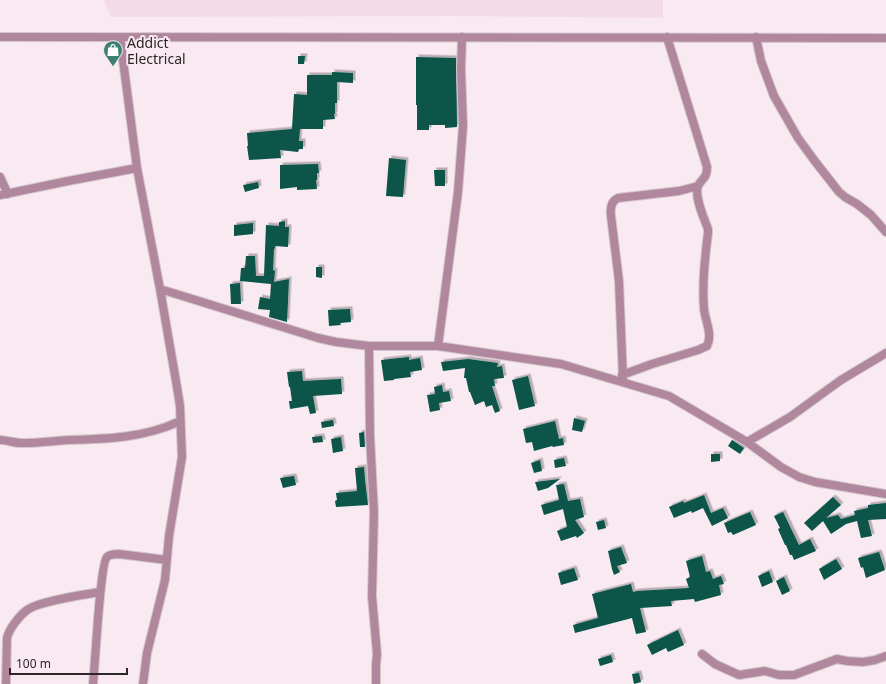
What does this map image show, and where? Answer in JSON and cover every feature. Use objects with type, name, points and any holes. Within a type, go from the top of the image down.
[{"type":"street","points":[[0,37],[886,38]]},
{"type":"street","points":[[120,37],[137,168],[180,406],[182,451],[169,536],[165,580],[147,653],[143,684]]},
{"type":"street","points":[[438,346],[458,192],[463,126],[461,69],[462,37]]},
{"type":"street","points":[[623,378],[652,364],[704,348],[709,343],[703,292],[708,229],[698,200],[697,192],[698,186],[707,172],[690,109],[667,37]]},
{"type":"street","points":[[756,37],[761,61],[774,96],[798,138],[839,192],[871,215],[886,232]]},
{"type":"street","points":[[0,176],[4,194],[137,168]]},
{"type":"street","points":[[623,378],[619,282],[610,209],[615,199],[618,198],[679,191],[698,186]]},
{"type":"street","points":[[160,289],[318,338],[336,342],[369,346],[438,346],[561,364],[623,378],[669,396],[747,442],[781,467],[799,477],[816,482],[886,494]]},
{"type":"street","points":[[369,346],[370,436],[374,512],[372,596],[377,654],[376,684]]},
{"type":"street","points":[[747,442],[790,417],[841,380],[886,353]]},
{"type":"street","points":[[0,440],[20,443],[132,436],[167,428],[180,422]]},
{"type":"street","points":[[93,684],[101,580],[106,557],[118,554],[167,560]]},
{"type":"street","points":[[6,684],[8,632],[27,610],[50,602],[100,592]]},
{"type":"street","points":[[702,654],[715,664],[739,674],[765,671],[779,675],[794,675],[837,659],[863,662],[886,656]]},
{"type":"shaded area","points":[[104,0],[663,0],[663,18],[452,16],[111,17]]},
{"type":"building","points":[[298,56],[305,56],[304,64],[298,64]]},
{"type":"building","points":[[416,57],[456,58],[457,127],[445,128],[445,125],[429,125],[429,130],[417,130]]},
{"type":"building","points":[[332,72],[353,73],[353,83],[337,82],[337,103],[335,103],[334,114],[335,119],[323,120],[323,129],[300,129],[299,141],[303,141],[303,149],[299,149],[298,152],[280,150],[281,158],[249,160],[247,133],[292,129],[294,94],[307,95],[307,75],[332,75]]},
{"type":"building","points":[[389,158],[406,160],[403,197],[386,196]]},
{"type":"building","points":[[318,164],[319,173],[317,173],[316,180],[317,189],[297,190],[297,187],[280,189],[280,165]]},
{"type":"building","points":[[434,170],[445,170],[445,186],[435,186]]},
{"type":"building","points":[[258,182],[259,188],[245,192],[243,185]]},
{"type":"building","points":[[285,221],[285,227],[289,227],[288,247],[275,246],[273,270],[275,271],[274,282],[289,279],[287,322],[269,317],[270,310],[258,309],[260,297],[270,299],[271,284],[240,281],[241,268],[245,268],[246,256],[255,256],[256,276],[264,276],[266,225],[279,226],[279,222]]},
{"type":"building","points":[[253,223],[253,234],[234,236],[234,225]]},
{"type":"building","points":[[316,267],[322,267],[322,278],[316,277]]},
{"type":"building","points":[[240,283],[241,304],[231,304],[230,284]]},
{"type":"building","points":[[350,309],[351,322],[329,326],[328,310]]},
{"type":"building","points":[[409,357],[409,360],[420,358],[422,370],[410,372],[411,377],[384,381],[381,360]]},
{"type":"building","points":[[468,359],[498,363],[497,367],[502,366],[504,378],[494,379],[495,386],[492,386],[500,411],[495,413],[492,405],[486,407],[484,401],[475,405],[469,392],[466,378],[464,378],[465,368],[443,371],[441,362]]},
{"type":"building","points":[[302,371],[303,381],[341,379],[342,394],[313,396],[316,413],[310,414],[308,406],[290,409],[289,401],[292,401],[287,372]]},
{"type":"building","points":[[528,376],[535,406],[519,410],[512,380]]},
{"type":"building","points":[[442,385],[443,392],[449,391],[451,401],[439,403],[440,410],[430,412],[427,395],[435,394],[434,387]]},
{"type":"building","points":[[574,418],[585,421],[582,432],[572,430]]},
{"type":"building","points":[[333,420],[334,426],[322,428],[321,422]]},
{"type":"building","points":[[555,421],[559,439],[563,438],[564,445],[552,446],[534,451],[532,442],[526,443],[523,429]]},
{"type":"building","points":[[364,432],[365,447],[360,447],[359,433]]},
{"type":"building","points":[[322,436],[323,442],[313,443],[312,437]]},
{"type":"building","points":[[341,437],[343,451],[333,453],[331,439]]},
{"type":"building","points":[[732,440],[744,448],[740,454],[728,446]]},
{"type":"building","points":[[711,454],[720,454],[720,461],[711,462]]},
{"type":"building","points":[[564,458],[566,466],[555,468],[554,460]]},
{"type":"building","points":[[540,460],[542,471],[534,473],[531,463]]},
{"type":"building","points":[[364,467],[368,505],[336,507],[336,493],[357,491],[355,468]]},
{"type":"building","points":[[294,476],[296,485],[283,488],[280,478]]},
{"type":"building","points":[[560,479],[548,488],[538,491],[535,482]]},
{"type":"building","points":[[564,484],[568,501],[580,499],[584,517],[575,520],[584,533],[577,538],[576,536],[561,541],[557,531],[567,527],[563,509],[544,515],[541,505],[559,500],[556,485]]},
{"type":"building","points":[[704,495],[711,513],[723,508],[728,518],[712,526],[703,508],[674,518],[669,507]]},
{"type":"building","points":[[833,497],[841,505],[826,518],[838,515],[841,519],[855,515],[854,511],[868,508],[868,505],[886,503],[886,519],[868,520],[872,536],[861,538],[857,521],[846,524],[831,534],[823,521],[812,531],[804,523]]},
{"type":"building","points":[[750,512],[756,525],[733,535],[731,532],[728,533],[724,523]]},
{"type":"building","points":[[783,512],[799,545],[810,539],[816,551],[794,560],[785,545],[778,529],[780,528],[774,516]]},
{"type":"building","points":[[604,520],[606,528],[598,530],[596,522]]},
{"type":"building","points":[[621,547],[627,563],[617,566],[620,572],[614,575],[608,551]]},
{"type":"building","points":[[879,552],[885,570],[866,578],[863,567],[861,568],[858,558]]},
{"type":"building","points":[[702,556],[706,572],[710,571],[713,579],[721,576],[724,584],[719,585],[721,595],[695,602],[694,599],[671,601],[672,606],[640,608],[646,632],[636,634],[632,618],[575,633],[573,625],[598,618],[592,594],[631,584],[633,592],[689,588],[686,579],[690,577],[686,561]]},
{"type":"building","points":[[836,559],[842,569],[824,580],[819,569]]},
{"type":"building","points":[[574,568],[578,580],[561,585],[558,573]]},
{"type":"building","points":[[769,571],[773,582],[762,587],[758,576]]},
{"type":"building","points":[[784,577],[790,591],[782,595],[776,581]]},
{"type":"building","points":[[678,630],[684,645],[668,652],[666,648],[652,655],[647,645]]},
{"type":"building","points":[[611,655],[613,662],[600,666],[598,659]]},
{"type":"building","points":[[639,673],[641,682],[634,684],[632,674]]},
{"type":"place","name":"Addict Electrical","points":[[113,67]]}]
